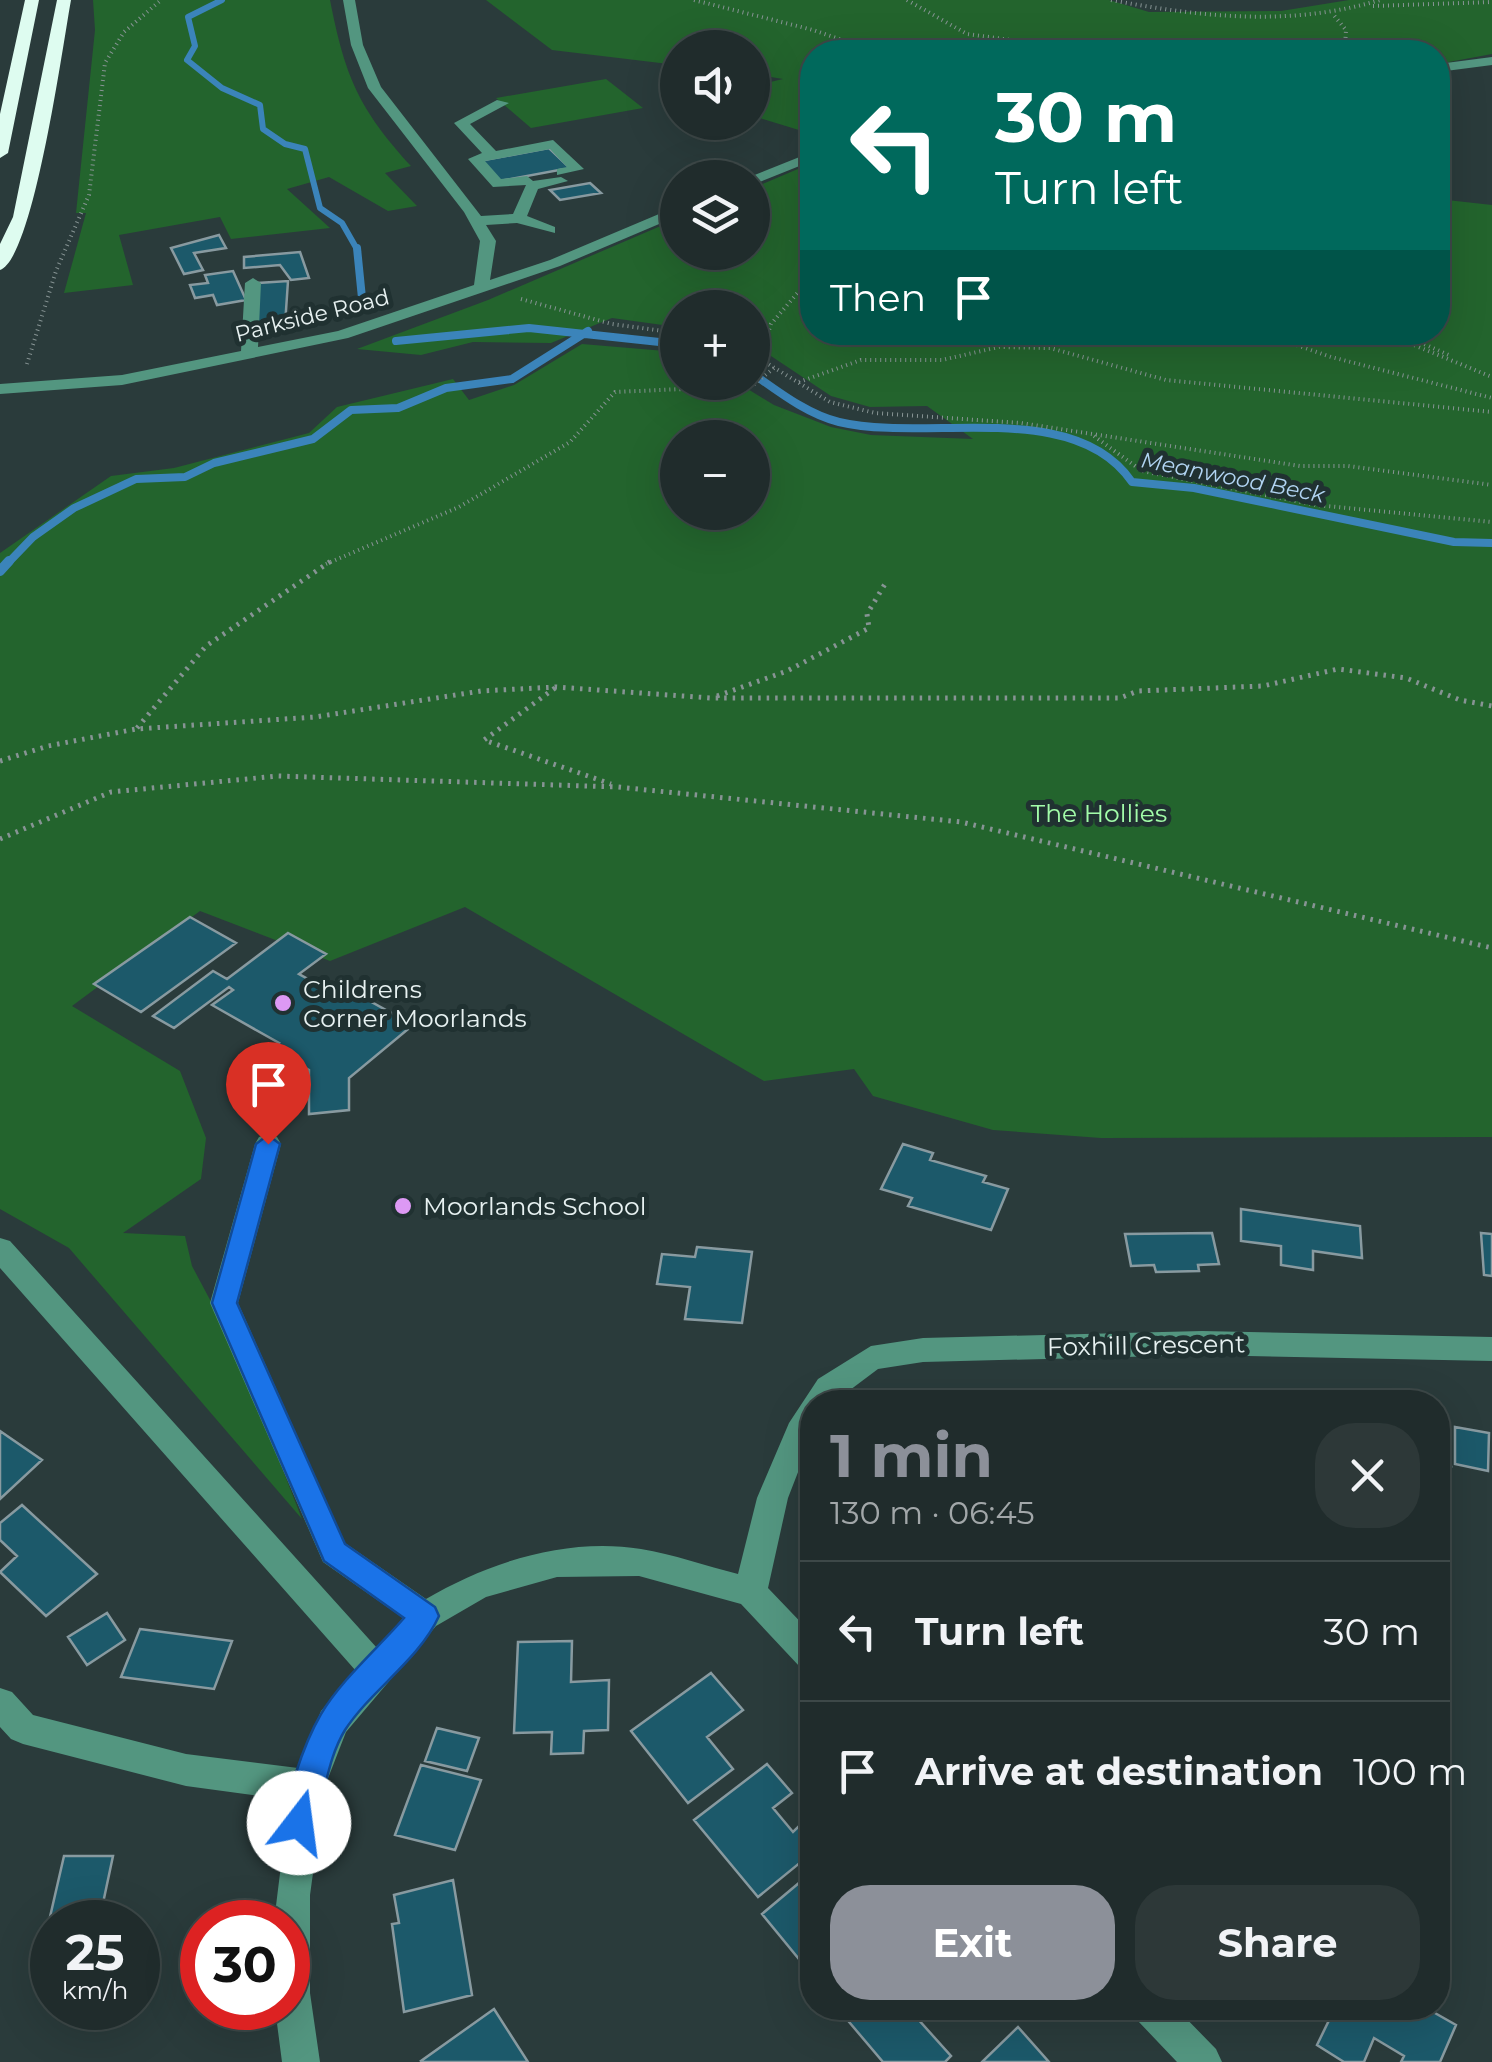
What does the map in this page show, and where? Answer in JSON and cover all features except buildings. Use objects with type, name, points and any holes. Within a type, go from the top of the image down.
[{"type":"highway","points":[[0,153],[32,0]]},
{"type":"highway","points":[[0,264],[22,217],[64,0]]},
{"type":"street","points":[[349,0],[357,44],[376,88],[488,241],[481,290]]},
{"type":"street","points":[[1450,66],[1492,61]]},
{"type":"street","points":[[492,155],[461,123],[502,103]]},
{"type":"street","points":[[561,177],[577,169],[553,144],[474,159],[498,184],[529,183],[580,174]]},
{"type":"street","points":[[770,173],[800,161]]},
{"type":"street","points":[[519,218],[529,183]]},
{"type":"street","name":"Parkside Road","points":[[9,389],[122,380],[342,335],[481,290],[660,217]]},
{"type":"street","points":[[476,221],[519,218],[550,230]]},
{"type":"street","points":[[249,354],[253,283]]},
{"type":"street","points":[[268,1144],[224,1303],[334,1552],[425,1616]]},
{"type":"street","points":[[0,1249],[375,1670]]},
{"type":"street","name":"Foxhill Crescent","points":[[827,1390],[871,1358],[923,1350],[1202,1343],[1492,1349]]},
{"type":"street","points":[[750,1592],[764,1520],[800,1430]]},
{"type":"street","points":[[300,2062],[292,1993],[292,1895],[308,1786],[333,1722],[425,1616],[478,1585],[556,1563],[639,1562],[750,1592],[800,1644]]},
{"type":"street","points":[[0,1703],[23,1728],[186,1770],[308,1786]]},
{"type":"street","points":[[1163,2020],[1203,2062]]},
{"type":"path","points":[[9,389],[89,195],[105,62],[124,32],[161,0]]},
{"type":"path","points":[[694,0],[843,40]]},
{"type":"path","points":[[907,0],[967,34],[1011,40]]},
{"type":"path","points":[[1111,0],[1222,16],[1332,12],[1380,0]]},
{"type":"path","points":[[1362,6],[1492,2]]},
{"type":"path","points":[[1332,12],[1346,30],[1345,40]]},
{"type":"path","points":[[481,290],[612,324],[660,331]]},
{"type":"path","points":[[770,327],[800,290]]},
{"type":"path","points":[[1298,345],[1492,398]]},
{"type":"path","points":[[1416,345],[1492,374]]},
{"type":"path","points":[[1426,345],[1492,374]]},
{"type":"path","points":[[798,382],[861,360],[942,360],[999,347],[1050,348],[1123,364],[1166,380],[1492,412]]},
{"type":"path","points":[[770,365],[830,402],[875,413],[938,415],[1090,433],[1300,466],[1348,466],[1492,485]]},
{"type":"path","points":[[136,729],[206,646],[325,564],[458,507],[570,442],[615,392],[752,386],[774,368]]},
{"type":"path","points":[[1090,433],[1142,472],[1316,505],[1492,522]]},
{"type":"path","points":[[711,698],[787,671],[869,628],[866,614],[885,584]]},
{"type":"path","points":[[0,761],[48,746],[136,729],[315,717],[481,692],[556,687],[711,698],[1120,698],[1138,691],[1263,686],[1338,669],[1406,678],[1460,700],[1492,703]]},
{"type":"path","points":[[556,687],[484,740],[618,787]]},
{"type":"path","points":[[0,839],[111,792],[278,776],[618,787],[962,822],[1492,948]]},
{"type":"green space","points":[[93,0],[330,0],[356,90],[378,126],[411,166],[385,173],[417,206],[388,211],[329,177],[287,189],[330,228],[231,239],[220,217],[119,235],[133,285],[64,293],[86,213],[76,213],[95,30]]},
{"type":"green space","points":[[486,0],[1109,0],[1149,12],[1281,11],[1349,0],[1492,0],[1492,54],[1450,62],[1450,40],[800,40],[800,130],[770,121],[770,82],[783,79],[770,77],[770,30],[660,30],[660,63],[552,50]]},
{"type":"green space","points":[[606,79],[643,108],[531,128],[496,98]]},
{"type":"green space","name":"The Hollies","points":[[800,168],[800,345],[1450,345],[1450,200],[1492,205],[1492,1137],[1101,1138],[993,1130],[873,1096],[854,1069],[764,1081],[465,907],[330,961],[200,911],[72,1006],[180,1071],[206,1138],[201,1179],[123,1233],[185,1236],[192,1266],[233,1343],[302,1519],[69,1248],[0,1209],[0,553],[111,476],[174,468],[309,433],[337,407],[453,379],[469,400],[514,385],[582,344],[660,351],[660,400],[766,400],[831,427],[871,435],[973,439],[927,406],[870,407],[831,396],[770,355],[770,290],[660,290],[660,325],[612,318],[551,343],[473,342],[421,355],[357,349],[488,300],[660,226],[660,270],[770,270],[770,181]]},
{"type":"waterway","name":"Meanwood Beck","points":[[222,0],[188,17],[195,46],[187,60],[222,88],[260,105],[263,129],[285,144],[305,149],[320,208],[342,223],[357,250]]},
{"type":"waterway","name":"Meanwood Beck","points":[[357,250],[363,308]]},
{"type":"waterway","name":"Meanwood Beck","points":[[396,341],[529,328],[583,334]]},
{"type":"waterway","name":"Meanwood Beck","points":[[583,334],[588,331]]},
{"type":"waterway","points":[[7,564],[33,537],[74,508],[136,479],[185,477],[214,463],[313,439],[351,410],[398,408],[446,388],[512,379],[583,334]]},
{"type":"waterway","name":"Meanwood Beck","points":[[583,334],[660,342]]},
{"type":"waterway","name":"Meanwood Beck","points":[[770,386],[805,408],[839,422],[874,427],[1037,431],[1074,440],[1106,456],[1132,482],[1194,488],[1454,542],[1492,543]]},
{"type":"waterway","points":[[0,571],[9,561]]},
{"type":"place","name":"Childrens Corner Moorlands","points":[[283,1003]]},
{"type":"place","name":"Moorlands School","points":[[403,1206]]},
{"type":"route","points":[[268,1144],[224,1303],[334,1552],[425,1616],[333,1722],[308,1786],[299,1823]]}]
